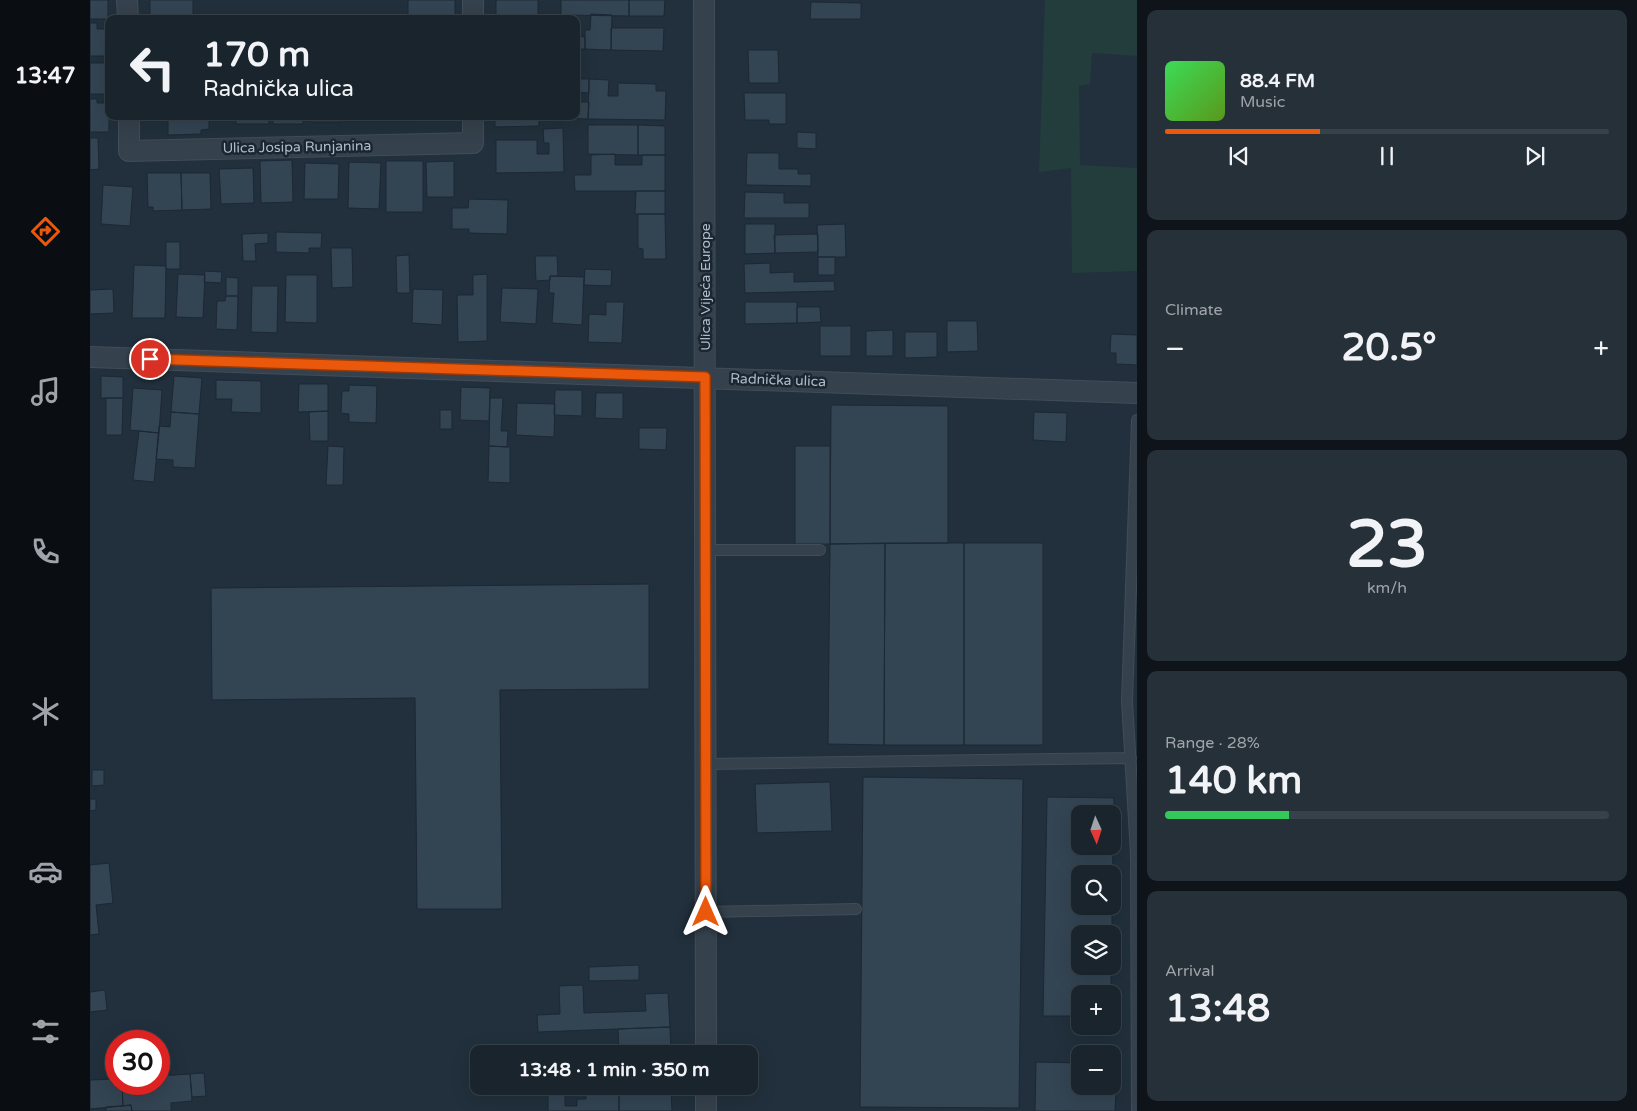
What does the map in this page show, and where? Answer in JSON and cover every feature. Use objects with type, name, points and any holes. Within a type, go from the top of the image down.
[{"type":"street","points":[[127,0],[128,15]]},
{"type":"street","points":[[473,0],[473,15]]},
{"type":"street","name":"Ulica Vijeća Europe","points":[[704,0],[706,1045]]},
{"type":"street","name":"Ulica Josipa Runjanina","points":[[129,120],[129,151],[473,143],[473,120]]},
{"type":"street","name":"Radnička ulica","points":[[90,357],[1137,393]]},
{"type":"street","points":[[706,1095],[706,1111]]},
{"type":"lane","points":[[1137,420],[1134,592],[1127,701],[1136,854],[1137,1111]]},
{"type":"lane","points":[[705,550],[820,550]]},
{"type":"lane","points":[[706,764],[1131,758]]},
{"type":"lane","points":[[706,912],[856,909]]},
{"type":"green space","points":[[1045,0],[1137,0],[1137,56],[1092,53],[1090,84],[1079,86],[1080,165],[1137,168],[1137,271],[1072,273],[1071,168],[1039,172]]},
{"type":"building","points":[[90,0],[108,0],[108,15],[105,15],[105,19],[90,19]]},
{"type":"building","points":[[150,0],[193,0],[193,15],[150,15]]},
{"type":"building","points":[[408,0],[455,0],[455,15],[408,15]]},
{"type":"building","points":[[496,0],[538,0],[538,15],[496,15]]},
{"type":"building","points":[[561,0],[629,0],[629,16],[561,15]]},
{"type":"building","points":[[629,0],[665,0],[664,16],[629,16]]},
{"type":"building","points":[[811,2],[861,3],[861,19],[810,19]]},
{"type":"building","points":[[591,14],[612,15],[611,50],[585,49],[585,30],[590,30]]},
{"type":"building","points":[[90,23],[97,23],[97,29],[105,29],[105,56],[90,56]]},
{"type":"building","points":[[611,28],[664,28],[663,51],[611,50]]},
{"type":"building","points":[[580,36],[585,37],[585,49],[580,49]]},
{"type":"building","points":[[748,50],[778,50],[779,83],[749,83]]},
{"type":"building","points":[[90,63],[105,63],[105,94],[90,94]]},
{"type":"building","points":[[580,79],[589,79],[589,93],[580,92]]},
{"type":"building","points":[[589,79],[609,80],[608,96],[618,96],[618,83],[656,84],[656,91],[666,91],[665,120],[588,119]]},
{"type":"building","points":[[744,93],[786,93],[786,124],[769,124],[769,120],[745,120]]},
{"type":"building","points":[[90,99],[97,99],[97,103],[105,103],[105,120],[109,120],[109,132],[90,132]]},
{"type":"building","points":[[580,102],[589,102],[588,119],[580,119]]},
{"type":"building","points":[[168,120],[209,120],[209,129],[201,130],[201,134],[168,135]]},
{"type":"building","points":[[236,120],[269,120],[269,124],[236,124]]},
{"type":"building","points":[[273,120],[303,120],[303,124],[273,124]]},
{"type":"building","points":[[312,120],[340,120],[340,122],[312,122]]},
{"type":"building","points":[[382,120],[382,121],[350,121]]},
{"type":"building","points":[[385,120],[416,120],[416,121]]},
{"type":"building","points":[[495,120],[539,120],[539,126],[495,127]]},
{"type":"building","points":[[588,125],[638,125],[638,155],[588,154]]},
{"type":"building","points":[[638,125],[665,126],[665,155],[638,155]]},
{"type":"building","points":[[563,128],[564,172],[496,173],[496,140],[537,140],[537,154],[549,154],[549,143],[544,143],[543,129]]},
{"type":"building","points":[[797,132],[816,133],[816,149],[797,148]]},
{"type":"building","points":[[90,138],[98,138],[99,169],[90,170]]},
{"type":"building","points":[[747,153],[779,153],[779,169],[798,169],[798,174],[811,174],[811,186],[746,185]]},
{"type":"building","points":[[615,154],[615,165],[642,165],[642,155],[665,155],[665,191],[575,191],[574,175],[591,175],[591,155]]},
{"type":"building","points":[[292,160],[293,202],[261,203],[260,161]]},
{"type":"building","points":[[386,161],[423,161],[423,212],[386,212]]},
{"type":"building","points":[[454,161],[454,197],[427,197],[426,162]]},
{"type":"building","points":[[349,162],[381,163],[379,209],[348,208]]},
{"type":"building","points":[[305,163],[339,164],[338,199],[304,199]]},
{"type":"building","points":[[253,168],[254,203],[221,204],[219,169]]},
{"type":"building","points":[[147,173],[181,173],[182,210],[153,211],[153,207],[148,207]]},
{"type":"building","points":[[181,173],[210,173],[211,209],[182,210]]},
{"type":"building","points":[[103,185],[133,187],[130,226],[101,224]]},
{"type":"building","points":[[636,191],[665,191],[665,214],[635,214]]},
{"type":"building","points":[[745,192],[784,193],[784,203],[809,203],[809,218],[744,218]]},
{"type":"building","points":[[469,199],[508,200],[507,234],[469,233],[469,229],[452,229],[452,208],[468,208]]},
{"type":"building","points":[[638,214],[665,214],[666,259],[643,259],[643,249],[638,248]]},
{"type":"building","points":[[745,224],[775,224],[775,253],[745,254]]},
{"type":"building","points":[[845,224],[846,257],[818,257],[817,225]]},
{"type":"building","points":[[276,232],[322,233],[321,248],[309,248],[309,253],[276,252]]},
{"type":"building","points":[[268,233],[268,243],[255,244],[256,261],[243,261],[242,234]]},
{"type":"building","points":[[818,234],[818,252],[775,253],[774,235]]},
{"type":"building","points":[[166,242],[180,242],[180,269],[166,269]]},
{"type":"building","points":[[331,248],[352,248],[353,287],[332,288]]},
{"type":"building","points":[[409,255],[410,293],[397,293],[396,256]]},
{"type":"building","points":[[535,256],[557,256],[558,276],[550,276],[550,280],[536,281]]},
{"type":"building","points":[[818,257],[835,257],[835,275],[818,275]]},
{"type":"building","points":[[770,263],[770,273],[794,272],[794,282],[834,281],[835,291],[745,293],[744,264]]},
{"type":"building","points":[[134,265],[166,266],[165,318],[132,318]]},
{"type":"building","points":[[585,269],[612,270],[611,286],[584,285]]},
{"type":"building","points":[[205,271],[222,272],[221,283],[204,282]]},
{"type":"building","points":[[178,274],[205,275],[203,318],[176,317]]},
{"type":"building","points":[[487,274],[487,341],[458,342],[457,295],[473,295],[473,275]]},
{"type":"building","points":[[286,275],[317,275],[317,323],[285,322]]},
{"type":"building","points":[[550,276],[584,277],[582,325],[552,323],[554,293],[549,293]]},
{"type":"building","points":[[226,277],[238,278],[238,296],[226,296]]},
{"type":"building","points":[[252,286],[278,286],[277,333],[251,332]]},
{"type":"building","points":[[502,288],[538,289],[536,324],[500,322]]},
{"type":"building","points":[[113,289],[114,313],[90,314],[90,290]]},
{"type":"building","points":[[413,289],[443,290],[442,325],[412,323]]},
{"type":"building","points":[[226,296],[238,296],[237,330],[216,329],[217,301],[225,301]]},
{"type":"building","points":[[606,302],[624,302],[622,343],[588,342],[589,314],[606,315]]},
{"type":"building","points":[[745,302],[797,302],[797,323],[745,324]]},
{"type":"building","points":[[797,307],[820,307],[821,322],[797,323]]},
{"type":"building","points":[[947,321],[977,321],[978,351],[947,352]]},
{"type":"building","points":[[820,326],[851,326],[851,356],[820,356]]},
{"type":"building","points":[[893,330],[893,356],[866,356],[866,331]]},
{"type":"building","points":[[905,332],[937,332],[937,357],[905,358]]},
{"type":"building","points":[[1111,334],[1137,335],[1137,365],[1116,364],[1116,353],[1110,353]]},
{"type":"building","points":[[101,376],[123,377],[123,398],[101,398]]},
{"type":"building","points":[[174,376],[202,378],[199,414],[171,412]]},
{"type":"building","points":[[216,380],[261,381],[261,413],[231,412],[232,399],[216,399]]},
{"type":"building","points":[[299,384],[328,384],[328,411],[298,412]]},
{"type":"building","points":[[349,385],[377,386],[376,423],[349,422],[349,414],[341,413],[342,391],[349,391]]},
{"type":"building","points":[[461,387],[490,388],[489,421],[460,420]]},
{"type":"building","points":[[133,388],[162,390],[159,433],[130,430]]},
{"type":"building","points":[[555,390],[582,390],[582,416],[554,415]]},
{"type":"building","points":[[596,393],[623,393],[623,419],[595,418]]},
{"type":"building","points":[[106,398],[123,398],[122,435],[106,435]]},
{"type":"building","points":[[490,398],[503,398],[501,431],[508,431],[507,447],[489,446]]},
{"type":"building","points":[[517,403],[555,404],[554,437],[516,435]]},
{"type":"building","points":[[831,405],[948,406],[948,543],[830,544]]},
{"type":"building","points":[[440,410],[452,410],[452,429],[440,429]]},
{"type":"building","points":[[328,411],[328,441],[310,441],[309,412]]},
{"type":"building","points":[[171,412],[199,414],[195,468],[173,467],[173,460],[156,459],[159,426],[170,427]]},
{"type":"building","points":[[1034,412],[1067,413],[1066,442],[1033,440]]},
{"type":"building","points":[[639,428],[667,428],[666,450],[639,449]]},
{"type":"building","points":[[139,431],[159,433],[154,482],[133,480]]},
{"type":"building","points":[[328,446],[344,447],[343,485],[326,485]]},
{"type":"building","points":[[489,446],[510,447],[510,483],[488,482]]},
{"type":"building","points":[[795,446],[830,446],[830,544],[795,544]]},
{"type":"building","points":[[885,543],[964,543],[964,745],[884,745]]},
{"type":"building","points":[[885,543],[884,745],[828,744],[830,544]]},
{"type":"building","points":[[964,543],[1043,543],[1043,745],[964,745]]},
{"type":"building","points":[[649,584],[649,689],[500,690],[502,909],[417,909],[415,698],[212,700],[211,588]]},
{"type":"building","points":[[92,770],[104,770],[104,785],[92,786]]},
{"type":"building","points":[[863,777],[1023,779],[1019,1108],[860,1107]]},
{"type":"building","points":[[830,782],[832,831],[757,833],[755,784]]},
{"type":"building","points":[[1047,797],[1114,798],[1114,805],[1071,805],[1071,855],[1113,855],[1113,865],[1071,865],[1071,915],[1112,915],[1112,925],[1071,925],[1071,975],[1111,975],[1111,985],[1071,985],[1071,1016],[1043,1016]]},
{"type":"building","points":[[90,799],[96,799],[96,810],[90,811]]},
{"type":"building","points":[[109,863],[113,903],[96,905],[99,934],[90,935],[90,865]]},
{"type":"building","points":[[639,965],[639,980],[589,981],[589,967]]},
{"type":"building","points":[[583,985],[584,1013],[646,1011],[645,994],[668,993],[670,1027],[538,1032],[537,1015],[560,1014],[559,986]]},
{"type":"building","points":[[105,990],[107,1010],[90,1012],[90,992]]},
{"type":"building","points":[[670,1027],[671,1045],[619,1045],[618,1029]]},
{"type":"building","points":[[1036,1062],[1071,1063],[1071,1095],[1116,1095],[1115,1111],[1035,1111]]},
{"type":"building","points":[[204,1073],[206,1096],[192,1097],[190,1074]]},
{"type":"building","points":[[190,1074],[192,1101],[171,1103],[171,1111],[132,1111],[131,1105],[123,1106],[122,1095],[170,1095],[170,1075]]},
{"type":"building","points":[[105,1079],[105,1095],[122,1095],[123,1106],[90,1109],[90,1080]]},
{"type":"building","points":[[548,1095],[565,1095],[565,1106],[577,1106],[577,1099],[586,1099],[586,1095],[619,1095],[619,1111],[548,1111]]},
{"type":"building","points":[[619,1095],[671,1095],[672,1111],[619,1111]]},
{"type":"building","points":[[131,1105],[132,1111],[106,1111],[106,1107]]},
{"type":"route","points":[[150,359],[705,377],[706,912]]}]
